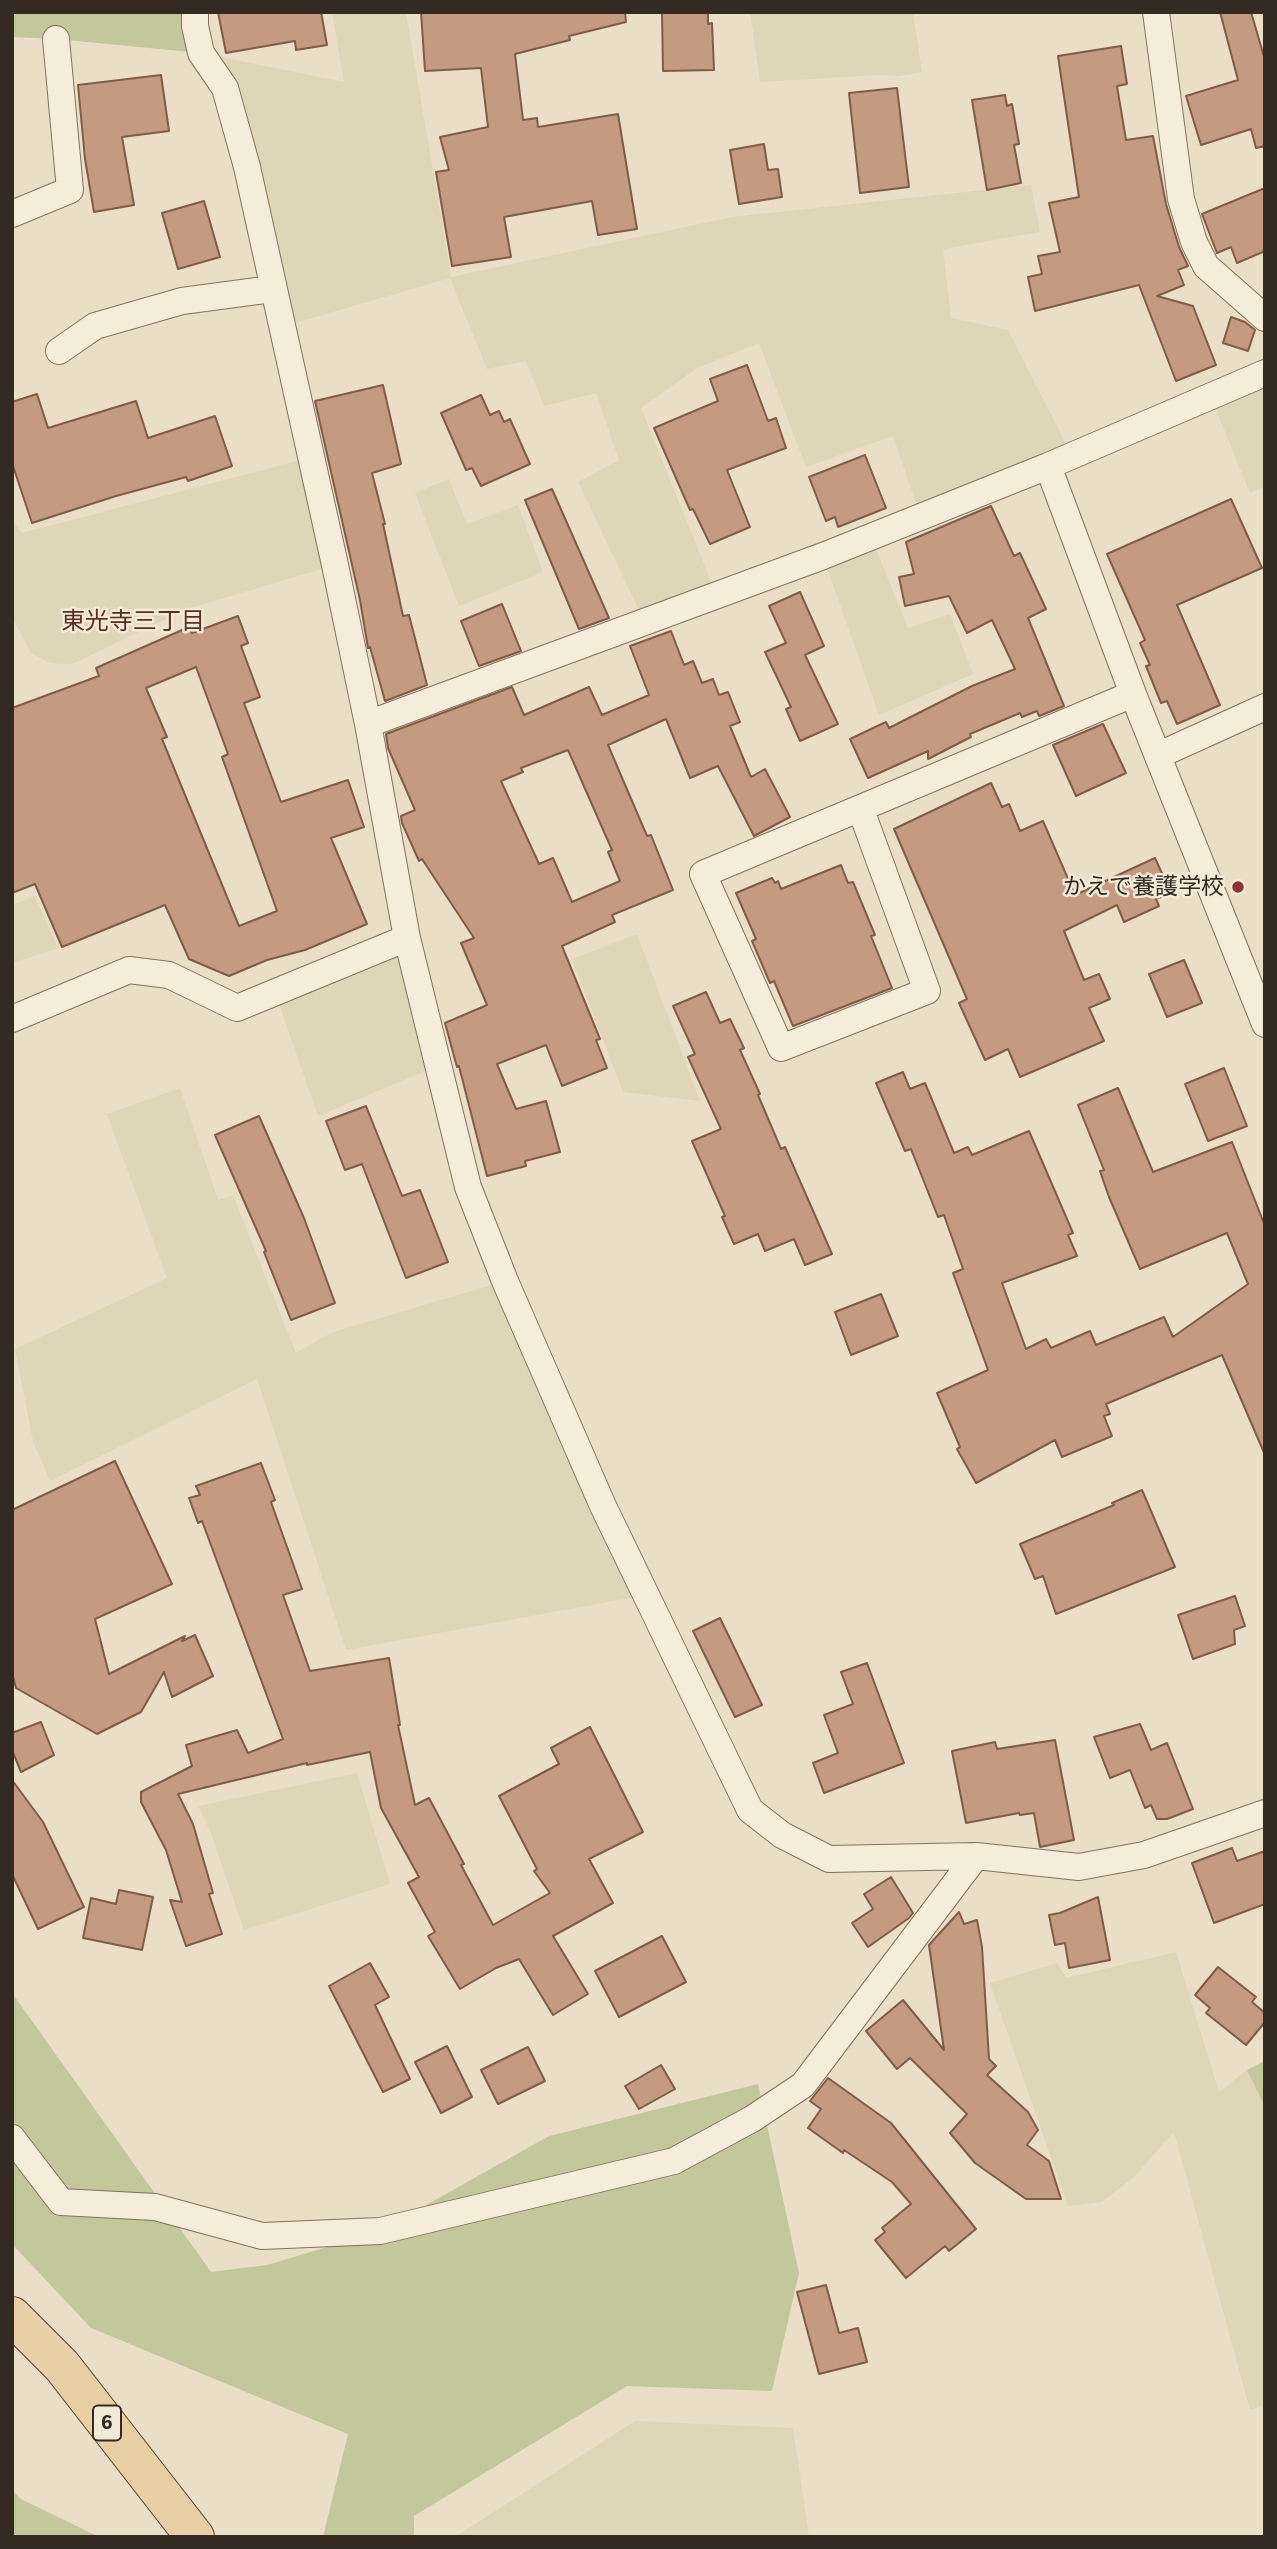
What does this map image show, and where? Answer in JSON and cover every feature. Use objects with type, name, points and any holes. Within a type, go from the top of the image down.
[{"type":"main road","name":"6","points":[[12,2316],[62,2366],[195,2537]]},
{"type":"street","points":[[195,12],[201,53],[225,88],[247,167],[272,289],[315,470],[368,724],[407,938],[467,1187],[603,1506],[750,1810],[782,1835],[829,1859],[976,1856],[1079,1867],[1144,1855],[1265,1813]]},
{"type":"street","points":[[1156,12],[1181,200],[1194,242],[1206,266],[1265,318]]},
{"type":"street","points":[[12,214],[70,190],[56,39]]},
{"type":"street","points":[[60,351],[95,326],[108,322],[182,301],[272,289]]},
{"type":"street","points":[[368,724],[812,561],[1048,466],[1265,373]]},
{"type":"street","points":[[1048,466],[1133,694],[1265,1024]]},
{"type":"street","points":[[861,810],[927,991],[781,1048],[704,874],[1133,694]]},
{"type":"street","points":[[1159,755],[1265,708]]},
{"type":"street","points":[[12,1019],[130,970],[169,975],[237,1008],[407,938]]},
{"type":"street","points":[[12,2138],[61,2202],[155,2207],[262,2236],[380,2231],[674,2161],[752,2119],[803,2085],[976,1856]]},
{"type":"shaded area","points":[[332,12],[406,12],[451,277],[732,217],[1031,185],[1040,232],[943,249],[951,318],[1008,330],[1072,456],[921,517],[893,436],[806,467],[759,343],[697,368],[641,408],[717,596],[645,623],[578,482],[619,460],[596,393],[544,406],[526,361],[487,369],[450,278],[281,327],[201,53],[344,82]]},
{"type":"shaded area","points":[[750,12],[913,12],[922,72],[899,76],[760,82]]},
{"type":"shaded area","points":[[1265,373],[1265,487],[1250,493],[1210,395]]},
{"type":"shaded area","points":[[312,457],[335,565],[187,609],[72,664],[50,663],[31,653],[12,617],[12,519],[22,533]]},
{"type":"shaded area","points":[[449,479],[467,524],[518,505],[543,572],[459,606],[415,493]]},
{"type":"shaded area","points":[[871,537],[908,628],[950,614],[973,674],[879,715],[823,556]]},
{"type":"shaded area","points":[[35,896],[58,948],[12,963],[12,905]]},
{"type":"shaded area","points":[[637,934],[700,1101],[623,1092],[572,959]]},
{"type":"shaded area","points":[[407,938],[438,1066],[318,1116],[275,992]]},
{"type":"shaded area","points":[[180,1088],[218,1200],[233,1195],[296,1353],[333,1332],[505,1281],[646,1595],[346,1650],[257,1379],[50,1481],[33,1441],[15,1349],[167,1278],[107,1114]]},
{"type":"shaded area","points":[[357,1773],[390,1884],[244,1930],[211,1833],[198,1806]]},
{"type":"shaded area","points":[[1176,1952],[1219,2092],[1247,2070],[1265,2107],[1265,2405],[1250,2410],[1174,2132],[1134,2177],[1102,2202],[1068,2206],[990,1983],[1057,1963],[1066,1978]]},
{"type":"shaded area","points":[[635,2421],[793,2428],[809,2537],[455,2537]]},
{"type":"green space","points":[[12,12],[195,12],[201,53],[12,37]]},
{"type":"green space","points":[[12,1993],[211,2272],[267,2265],[380,2231],[549,2136],[758,2084],[799,2273],[772,2391],[627,2386],[414,2516],[414,2537],[323,2537],[348,2434],[91,2328],[12,2244]]},
{"type":"green space","points":[[1265,2061],[1265,2107],[1247,2070]]},
{"type":"green space","points":[[12,2490],[21,2499],[99,2537],[12,2537]]},
{"type":"building","points":[[218,12],[321,12],[327,45],[296,50],[295,41],[226,53]]},
{"type":"building","points":[[421,12],[625,12],[626,22],[569,36],[570,40],[515,54],[523,120],[537,118],[538,127],[618,114],[637,229],[598,235],[592,201],[504,217],[511,257],[452,266],[436,172],[449,170],[440,137],[488,127],[481,68],[425,71]]},
{"type":"building","points":[[662,12],[708,12],[708,24],[712,23],[714,70],[663,71]]},
{"type":"building","points":[[1220,12],[1251,12],[1265,60],[1265,146],[1256,148],[1251,129],[1201,145],[1186,96],[1238,80]]},
{"type":"building","points":[[1121,46],[1127,84],[1117,86],[1126,140],[1153,136],[1166,204],[1179,247],[1188,266],[1178,270],[1184,285],[1157,296],[1193,306],[1216,365],[1176,381],[1139,285],[1035,311],[1028,277],[1042,274],[1038,256],[1060,252],[1049,203],[1079,197],[1058,56]]},
{"type":"building","points":[[161,75],[169,131],[122,137],[134,205],[94,212],[85,159],[78,85]]},
{"type":"building","points":[[897,88],[909,187],[860,193],[849,93]]},
{"type":"building","points":[[1005,95],[1007,106],[1012,104],[1019,144],[1014,145],[1021,183],[987,190],[972,100]]},
{"type":"building","points":[[764,144],[768,170],[778,169],[782,197],[739,204],[730,150]]},
{"type":"building","points":[[1265,188],[1265,251],[1237,263],[1231,247],[1217,253],[1202,214]]},
{"type":"building","points":[[204,201],[220,257],[178,269],[162,213]]},
{"type":"building","points":[[1231,317],[1245,322],[1255,330],[1248,351],[1223,343]]},
{"type":"building","points":[[747,365],[768,421],[776,418],[786,448],[727,470],[750,527],[710,544],[693,509],[690,510],[654,428],[718,401],[710,379]]},
{"type":"building","points":[[383,385],[401,464],[372,473],[403,616],[409,615],[427,685],[385,701],[370,647],[368,648],[360,600],[315,401]]},
{"type":"building","points":[[37,394],[48,428],[136,401],[148,438],[215,416],[232,466],[188,481],[186,477],[116,496],[32,523],[12,463],[12,402]]},
{"type":"building","points":[[481,395],[490,415],[499,411],[504,422],[510,419],[530,464],[481,486],[472,468],[466,470],[441,413]]},
{"type":"building","points":[[865,455],[886,508],[838,527],[835,517],[826,521],[809,477]]},
{"type":"building","points":[[552,489],[609,618],[579,629],[525,500]]},
{"type":"building","points":[[1231,499],[1262,568],[1177,605],[1220,705],[1177,724],[1167,701],[1161,703],[1146,666],[1150,665],[1140,643],[1145,640],[1107,554]]},
{"type":"building","points":[[991,506],[1014,556],[1020,553],[1046,609],[1028,618],[1064,706],[1039,716],[1037,711],[1022,717],[1020,713],[970,734],[971,737],[928,759],[928,751],[868,778],[850,739],[886,722],[889,728],[972,686],[1015,669],[992,620],[967,633],[949,596],[905,606],[899,577],[914,574],[906,542]]},
{"type":"building","points":[[800,592],[824,646],[805,655],[838,724],[800,741],[786,709],[791,707],[765,652],[786,643],[769,606]]},
{"type":"building","points":[[502,604],[521,651],[479,666],[461,621]]},
{"type":"building","points":[[238,616],[248,643],[241,646],[260,697],[244,703],[281,802],[348,780],[364,827],[331,838],[367,924],[305,950],[267,960],[229,976],[189,959],[165,905],[62,947],[35,884],[12,893],[12,708],[99,676],[96,668],[189,627],[192,633]],"holes":[[[196,667],[228,754],[222,757],[277,911],[239,926],[162,739],[167,737],[146,688]]]},
{"type":"building","points":[[671,631],[684,665],[693,661],[702,683],[713,679],[719,695],[728,692],[740,722],[730,726],[751,777],[765,769],[790,817],[754,836],[718,766],[690,778],[666,719],[608,745],[647,836],[651,835],[673,890],[612,915],[615,922],[562,946],[600,1039],[596,1040],[607,1068],[562,1086],[546,1045],[497,1064],[516,1109],[546,1101],[560,1152],[525,1161],[526,1166],[487,1176],[459,1066],[457,1067],[445,1023],[487,1005],[461,943],[474,938],[422,859],[419,861],[402,823],[401,816],[415,810],[388,748],[386,734],[512,687],[524,715],[589,687],[602,715],[649,695],[630,646]],"holes":[[[568,750],[612,850],[608,852],[620,881],[572,902],[553,858],[539,864],[501,781],[523,772],[521,768]]]},
{"type":"building","points":[[1103,724],[1126,773],[1076,796],[1053,745]]},
{"type":"building","points":[[991,783],[1002,807],[1009,804],[1020,831],[1043,821],[1075,895],[1155,858],[1166,882],[1158,886],[1163,896],[1156,899],[1159,906],[1124,922],[1117,905],[1064,931],[1084,980],[1099,974],[1110,999],[1089,1008],[1104,1041],[1020,1077],[1008,1049],[985,1060],[959,1003],[967,999],[894,829]]},
{"type":"building","points":[[841,865],[848,883],[853,882],[875,935],[871,936],[892,988],[793,1026],[774,981],[770,983],[752,941],[756,939],[736,893],[772,878],[775,883],[778,881],[781,889]]},
{"type":"building","points":[[1184,960],[1202,1003],[1167,1017],[1149,974]]},
{"type":"building","points":[[706,992],[720,1023],[730,1019],[744,1048],[740,1050],[781,1149],[785,1147],[832,1254],[805,1265],[794,1239],[765,1251],[758,1234],[734,1244],[722,1217],[725,1216],[692,1141],[721,1129],[688,1057],[695,1054],[673,1006]]},
{"type":"building","points":[[1224,1068],[1247,1126],[1208,1141],[1185,1084]]},
{"type":"building","points":[[903,1072],[910,1089],[925,1083],[954,1153],[968,1147],[972,1155],[1029,1131],[1073,1233],[1068,1235],[1077,1256],[1002,1283],[1026,1349],[1046,1339],[1051,1348],[1090,1331],[1096,1345],[1164,1317],[1173,1337],[1248,1284],[1227,1233],[1140,1269],[1109,1197],[1100,1171],[1104,1170],[1078,1105],[1118,1088],[1153,1172],[1232,1142],[1265,1226],[1265,1455],[1222,1355],[1106,1404],[1110,1414],[1104,1416],[1112,1436],[1062,1457],[1055,1440],[976,1483],[957,1449],[960,1447],[937,1393],[988,1370],[953,1273],[963,1269],[944,1215],[938,1217],[911,1149],[905,1151],[876,1083]]},
{"type":"building","points":[[366,1106],[402,1196],[420,1190],[448,1262],[406,1278],[362,1164],[345,1170],[326,1121]]},
{"type":"building","points":[[259,1116],[304,1218],[335,1303],[291,1320],[264,1252],[266,1251],[215,1135]]},
{"type":"building","points":[[881,1294],[898,1336],[851,1355],[835,1312]]},
{"type":"building","points":[[115,1461],[172,1584],[95,1619],[109,1674],[185,1636],[182,1641],[195,1635],[213,1676],[172,1697],[164,1672],[141,1712],[97,1734],[16,1688],[12,1673],[12,1510]]},
{"type":"building","points":[[261,1463],[275,1500],[271,1502],[302,1589],[283,1595],[310,1671],[389,1658],[398,1725],[415,1805],[429,1798],[493,1925],[550,1893],[534,1871],[537,1869],[499,1796],[559,1764],[551,1748],[590,1727],[643,1832],[589,1859],[613,1903],[553,1936],[588,1994],[553,2015],[519,1959],[496,1968],[460,1989],[428,1936],[435,1932],[408,1883],[419,1877],[381,1808],[370,1752],[307,1763],[178,1794],[193,1824],[213,1893],[209,1894],[222,1934],[186,1946],[170,1900],[182,1902],[166,1850],[141,1802],[141,1792],[192,1766],[186,1745],[237,1730],[248,1753],[283,1739],[202,1521],[198,1523],[189,1498],[200,1495],[196,1486]]},
{"type":"building","points":[[1142,1490],[1175,1567],[1056,1614],[1043,1576],[1035,1579],[1020,1544],[1114,1505],[1112,1503]]},
{"type":"building","points":[[1235,1596],[1245,1626],[1234,1630],[1235,1644],[1193,1659],[1178,1615]]},
{"type":"building","points":[[720,1618],[762,1705],[735,1717],[693,1631]]},
{"type":"building","points":[[867,1663],[904,1763],[824,1793],[813,1763],[838,1753],[824,1715],[853,1704],[841,1672]]},
{"type":"building","points":[[41,1722],[54,1755],[21,1772],[12,1750],[12,1733]]},
{"type":"building","points":[[1140,1724],[1151,1750],[1167,1743],[1193,1809],[1167,1819],[1157,1819],[1151,1805],[1145,1808],[1130,1770],[1110,1778],[1094,1737]]},
{"type":"building","points":[[1055,1740],[1074,1840],[1040,1847],[1034,1813],[1019,1813],[966,1823],[952,1751],[995,1742],[997,1749]]},
{"type":"building","points":[[12,1780],[43,1822],[84,1907],[38,1929],[12,1874]]},
{"type":"building","points":[[1232,1848],[1237,1861],[1265,1851],[1265,1904],[1214,1923],[1192,1863]]},
{"type":"building","points":[[891,1877],[913,1913],[868,1947],[852,1923],[873,1909],[864,1894]]},
{"type":"building","points":[[119,1890],[153,1897],[142,1950],[83,1938],[91,1898],[116,1904]]},
{"type":"building","points":[[1098,1897],[1110,1960],[1069,1968],[1065,1943],[1055,1945],[1049,1915]]},
{"type":"building","points":[[959,1912],[964,1924],[977,1920],[982,1947],[989,2059],[996,2066],[987,2075],[1028,2112],[1038,2130],[1027,2145],[1049,2161],[1061,2199],[1026,2199],[975,2163],[950,2133],[967,2114],[910,2058],[897,2069],[866,2031],[903,2000],[944,2050],[929,1945]]},
{"type":"building","points":[[662,1936],[686,1982],[619,2017],[595,1971]]},
{"type":"building","points":[[370,1963],[389,1997],[375,2005],[410,2079],[383,2092],[329,1986]]},
{"type":"building","points":[[1218,1967],[1256,1997],[1252,2002],[1265,2013],[1265,2022],[1246,2045],[1206,2013],[1210,2008],[1195,1995]]},
{"type":"building","points":[[447,2046],[472,2097],[441,2113],[415,2062]]},
{"type":"building","points":[[528,2047],[545,2081],[498,2104],[481,2070]]},
{"type":"building","points":[[661,2065],[675,2089],[639,2109],[625,2086]]},
{"type":"building","points":[[828,2078],[891,2123],[976,2229],[949,2251],[945,2246],[906,2278],[875,2240],[885,2232],[882,2228],[911,2204],[892,2182],[844,2150],[843,2153],[808,2128],[821,2109],[810,2101]]},
{"type":"building","points":[[826,2285],[839,2333],[858,2328],[867,2362],[819,2374],[797,2292]]},
{"type":"place","name":"かえで養護学校","points":[[1238,887]]},
{"type":"district","name":"東光寺三丁目","points":[[133,622]]}]
